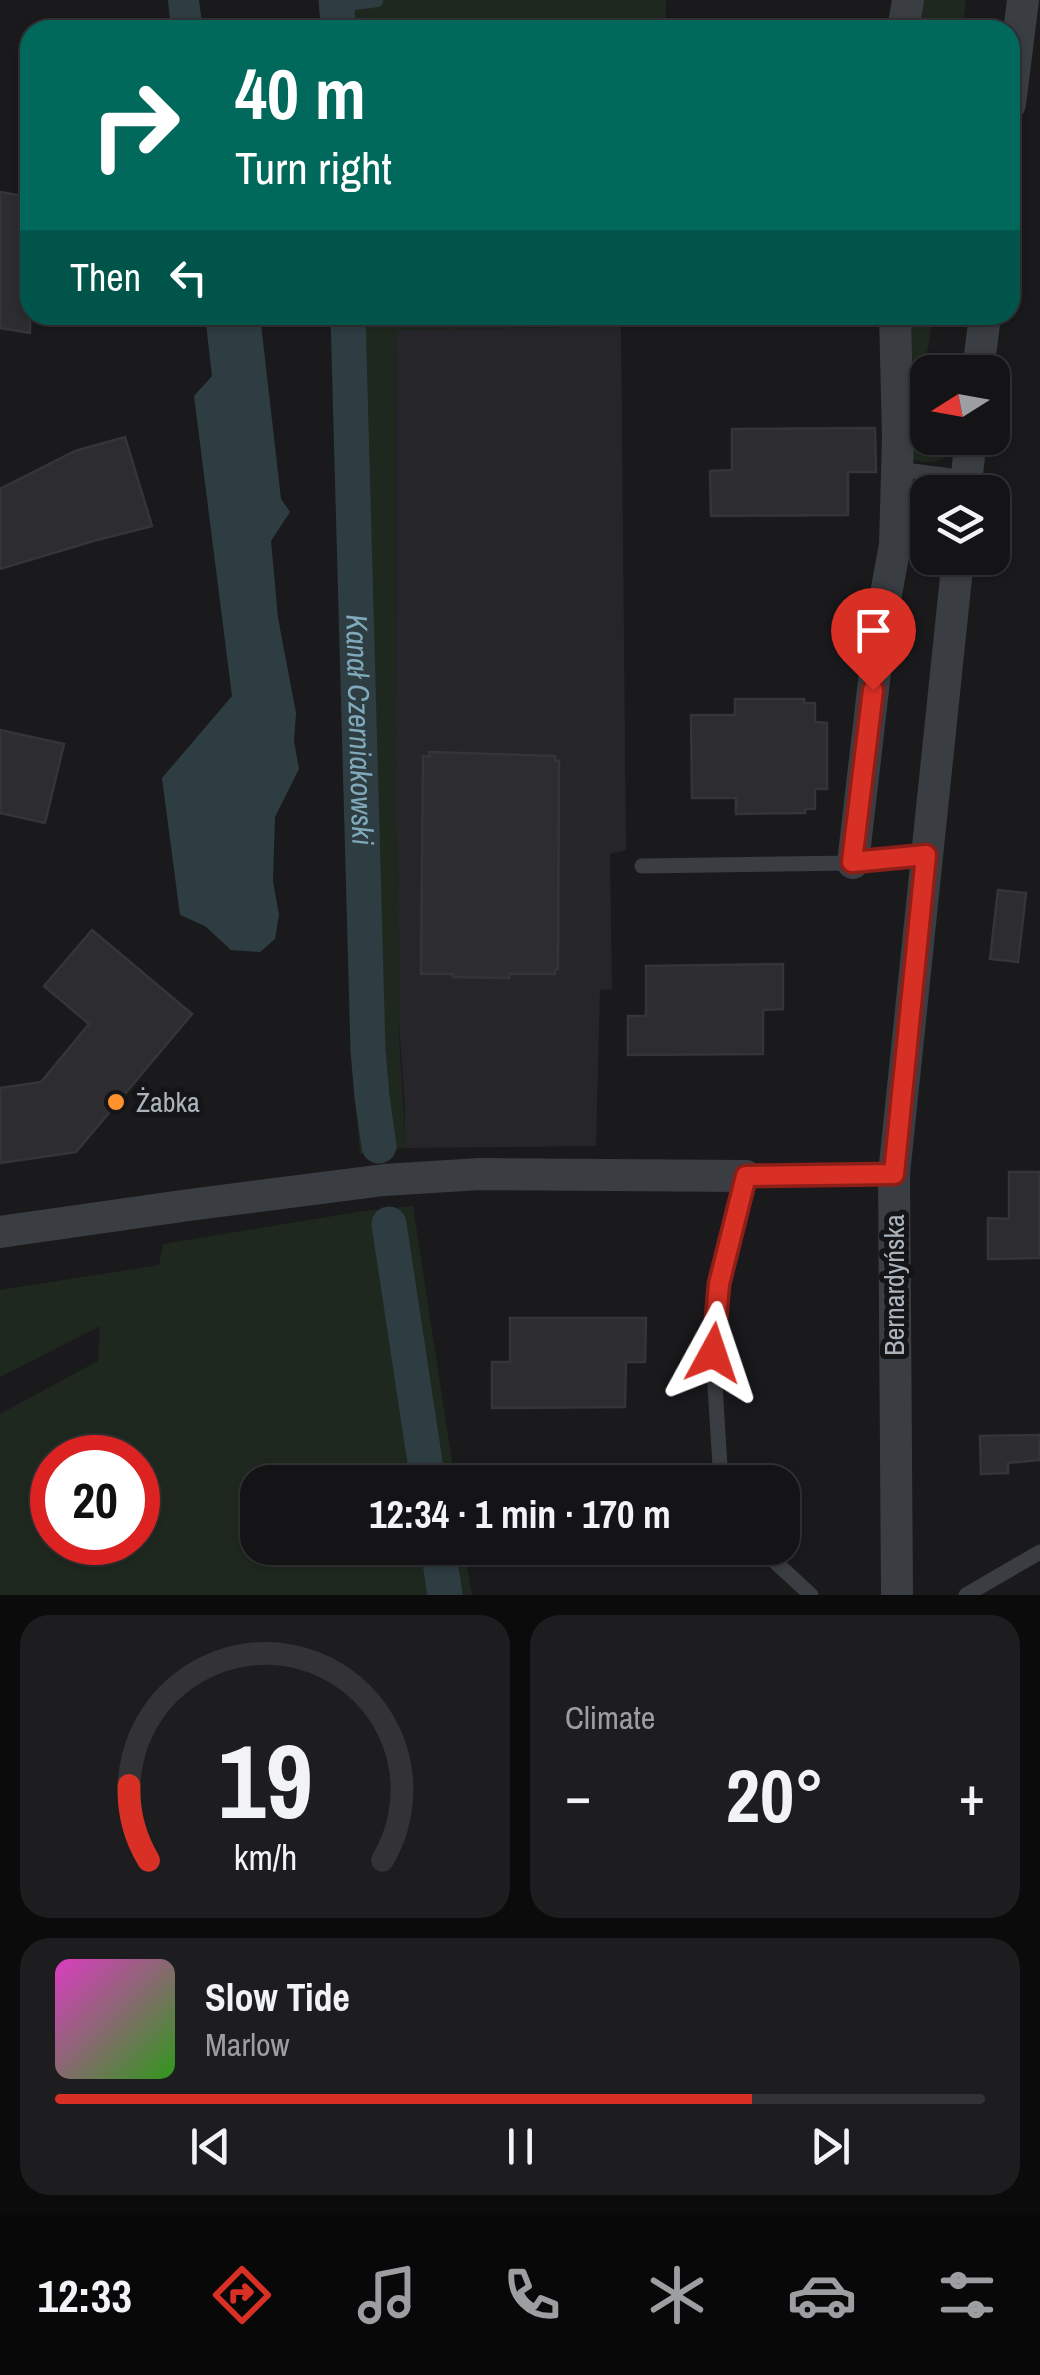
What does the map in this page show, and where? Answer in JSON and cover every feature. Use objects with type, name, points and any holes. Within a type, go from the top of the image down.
[{"type":"street","points":[[852,862],[881,622],[895,545],[895,325]]},
{"type":"street","points":[[980,355],[984,325]]},
{"type":"street","name":"Bernardyńska","points":[[897,1595],[894,1174],[956,575]]},
{"type":"street","points":[[0,1232],[384,1180],[480,1174],[746,1176]]},
{"type":"lane","points":[[897,469],[923,475]]},
{"type":"lane","points":[[642,866],[852,862],[926,855]]},
{"type":"lane","points":[[720,1465],[713,1353],[719,1284],[746,1176],[894,1174]]},
{"type":"lane","points":[[966,1595],[1040,1552]]},
{"type":"lane","points":[[778,1565],[811,1595]]},
{"type":"shaded area","points":[[168,0],[199,0],[202,20],[170,20]]},
{"type":"shaded area","points":[[319,0],[666,0],[666,20],[320,20]]},
{"type":"shaded area","points":[[915,0],[966,0],[963,20],[912,20]]},
{"type":"shaded area","points":[[206,325],[261,325],[281,499],[290,512],[271,541],[278,618],[296,713],[294,741],[299,769],[275,817],[273,881],[279,915],[275,939],[260,952],[231,950],[205,926],[180,915],[162,778],[232,696],[194,396],[212,376]]},
{"type":"shaded area","points":[[332,325],[630,325],[397,330],[399,1020],[405,1148],[360,1154]]},
{"type":"shaded area","points":[[905,325],[931,325],[927,355],[910,355],[910,364],[905,364]]},
{"type":"shaded area","points":[[621,326],[626,850],[610,854],[612,989],[600,990],[596,1146],[405,1148],[399,1023],[396,739],[397,330]]},
{"type":"shaded area","points":[[913,455],[945,455],[937,461],[913,459]]},
{"type":"shaded area","points":[[413,1206],[452,1465],[240,1465],[240,1565],[467,1565],[472,1595],[0,1595],[0,1414],[98,1361],[100,1326],[0,1377],[0,1290],[159,1265],[163,1244]]},
{"type":"building","points":[[0,192],[20,195],[20,325],[30,325],[30,333],[0,328]]},
{"type":"building","points":[[875,428],[876,472],[848,472],[848,515],[711,516],[710,471],[732,470],[732,429]]},
{"type":"building","points":[[125,437],[152,526],[0,569],[0,489],[75,451]]},
{"type":"building","points":[[735,699],[804,699],[804,703],[815,703],[815,722],[827,723],[827,789],[815,789],[815,809],[805,809],[805,813],[736,814],[736,798],[692,798],[691,715],[735,715]]},
{"type":"building","points":[[0,730],[64,744],[45,823],[0,813]]},
{"type":"building","points":[[429,752],[555,756],[555,761],[559,761],[555,974],[509,974],[509,978],[421,974],[423,756],[430,757]]},
{"type":"building","points":[[998,890],[1026,893],[1018,962],[990,959]]},
{"type":"building","points":[[92,930],[192,1014],[76,1152],[0,1163],[0,1088],[41,1082],[89,1024],[44,986]]},
{"type":"building","points":[[783,964],[783,1009],[763,1010],[763,1054],[628,1055],[628,1016],[646,1016],[646,966]]},
{"type":"building","points":[[1009,1172],[1040,1172],[1040,1258],[988,1259],[988,1218],[1009,1219]]},
{"type":"building","points":[[510,1318],[646,1318],[645,1362],[626,1362],[625,1407],[492,1408],[492,1362],[510,1362]]},
{"type":"building","points":[[1040,1435],[1040,1460],[1008,1463],[1008,1473],[981,1474],[980,1436]]},
{"type":"waterway","name":"Kanał Czerniakowski","points":[[336,0],[338,20]]},
{"type":"waterway","points":[[337,7],[378,2]]},
{"type":"waterway","name":"Kanał Czerniakowski","points":[[348,325],[368,1050],[379,1146]]},
{"type":"waterway","name":"Kanał Czerniakowski","points":[[389,1224],[425,1465]]},
{"type":"waterway","name":"Kanał Czerniakowski","points":[[441,1565],[445,1595]]},
{"type":"place","name":"Żabka","points":[[116,1102]]},
{"type":"route","points":[[713,1353],[719,1284],[746,1176],[894,1174],[926,855],[852,862],[873,690]]}]
